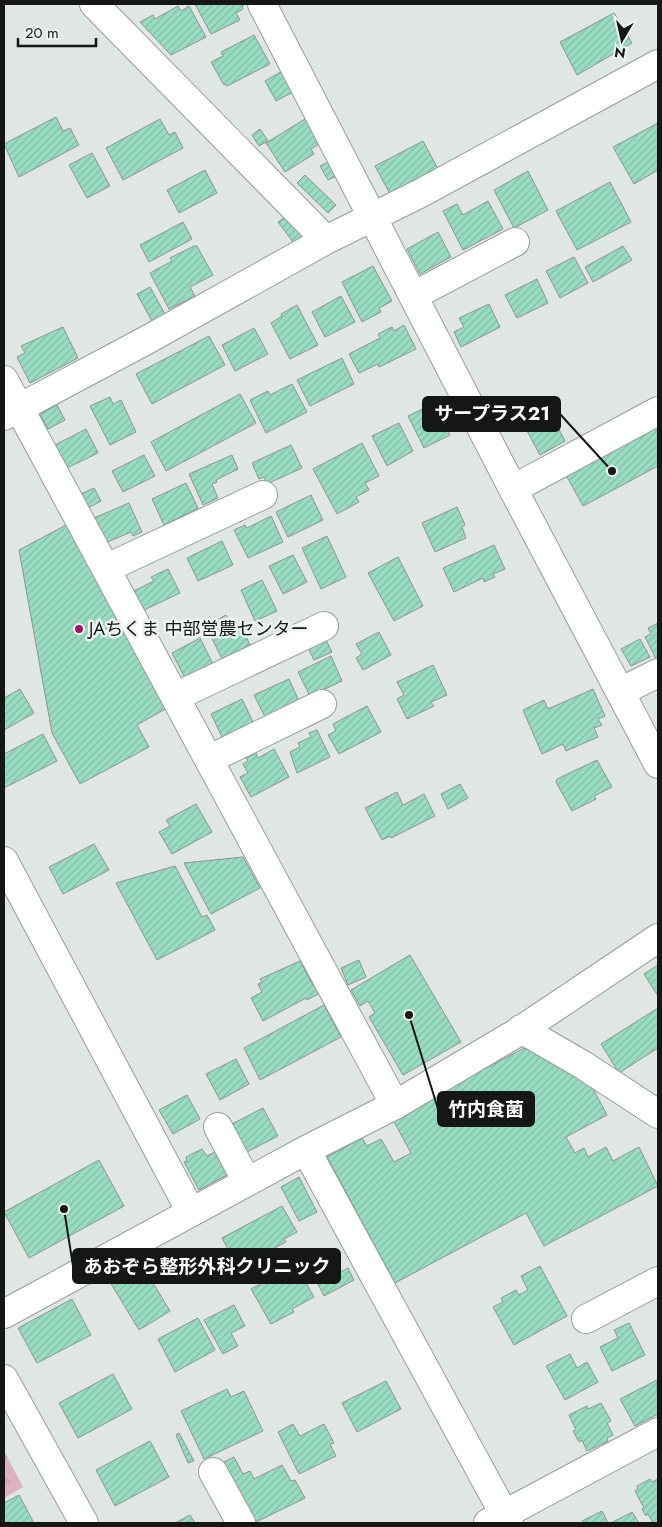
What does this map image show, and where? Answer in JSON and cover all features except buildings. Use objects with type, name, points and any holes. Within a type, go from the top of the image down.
[{"type":"street","points":[[94,4],[326,240]]},
{"type":"street","points":[[262,4],[513,489],[622,691],[658,764]]},
{"type":"street","points":[[11,412],[145,341],[326,240],[373,218],[658,64]]},
{"type":"street","points":[[413,296],[515,242]]},
{"type":"street","points":[[4,380],[11,412],[107,568],[395,1105]]},
{"type":"street","points":[[513,489],[658,411]]},
{"type":"street","points":[[107,568],[263,494]]},
{"type":"street","points":[[175,697],[324,626]]},
{"type":"street","points":[[622,691],[658,673]]},
{"type":"street","points":[[210,759],[322,704]]},
{"type":"street","points":[[4,861],[191,1212]]},
{"type":"street","points":[[4,1314],[306,1150],[395,1105],[521,1030],[658,938]]},
{"type":"street","points":[[521,1030],[583,1065],[658,1114]]},
{"type":"street","points":[[218,1127],[247,1182]]},
{"type":"street","points":[[306,1150],[501,1520],[658,1432]]},
{"type":"street","points":[[586,1319],[658,1280]]},
{"type":"street","points":[[4,1379],[84,1523]]},
{"type":"street","points":[[213,1472],[241,1523]]},
{"type":"green space","points":[[4,1451],[23,1487],[4,1498]]},
{"type":"place","name":"サープラス21","points":[[612,471]]},
{"type":"place","name":"JAちくま 中部営農センター","points":[[79,629]]},
{"type":"place","name":"竹内食菌","points":[[409,1015]]},
{"type":"place","name":"あおぞら整形外科クリニック","points":[[64,1209]]}]
